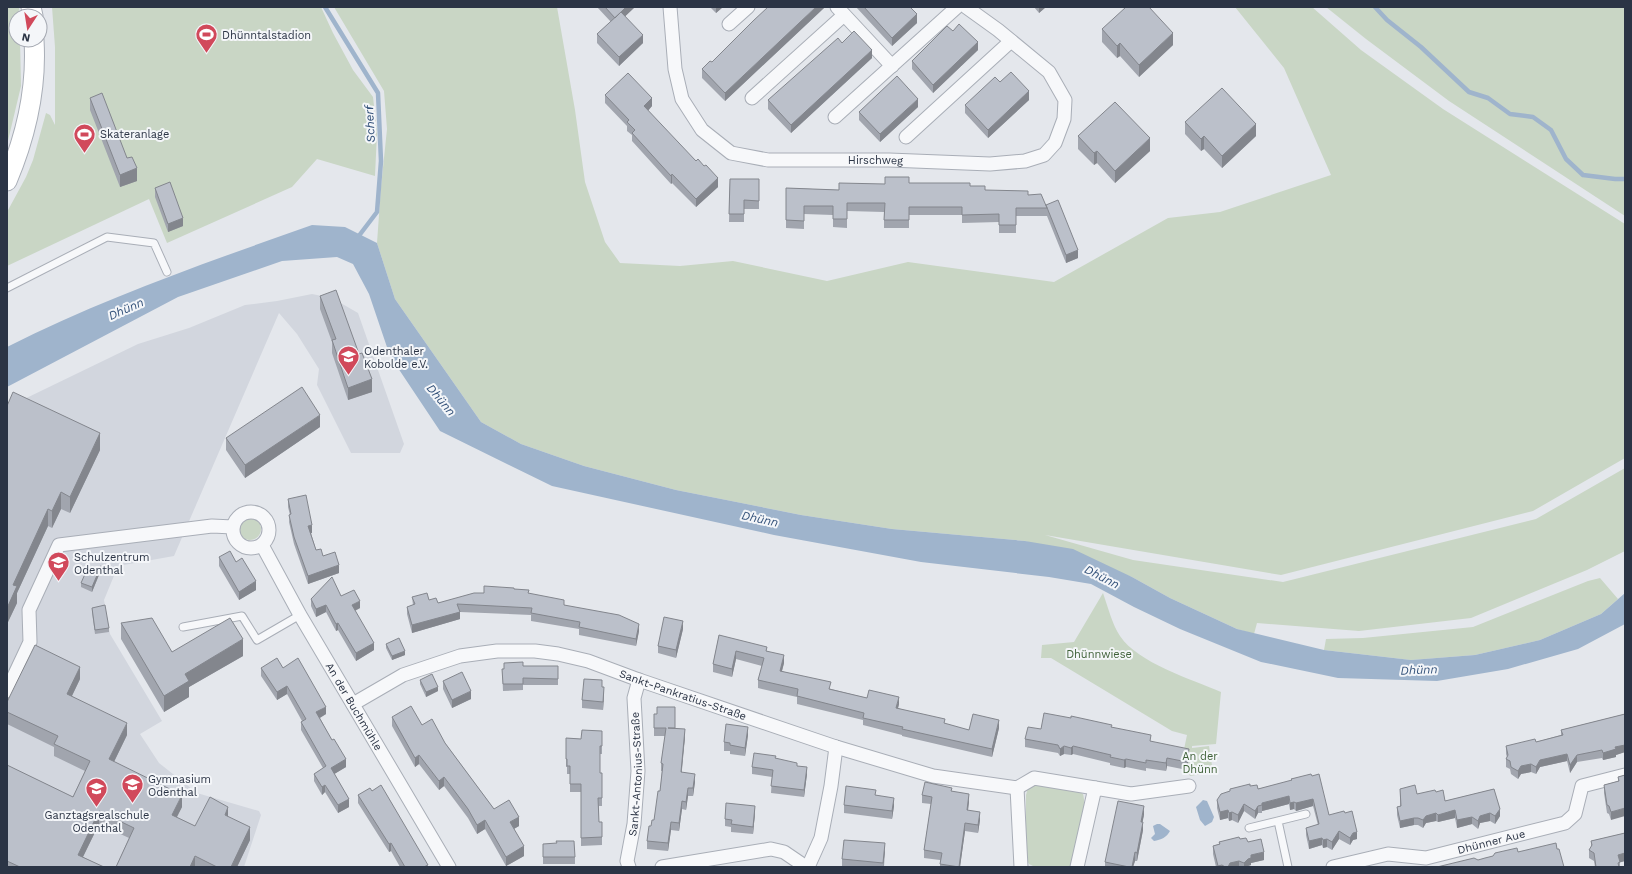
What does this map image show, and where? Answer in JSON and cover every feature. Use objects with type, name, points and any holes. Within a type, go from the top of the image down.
[{"type":"main road","points":[[7,181],[19,150],[31,102],[35,63],[34,48]]},
{"type":"street","name":"Hirschweg","points":[[670,7],[675,69],[682,99],[702,130],[731,153],[768,160],[889,160],[990,164],[1025,161],[1044,155],[1055,142],[1064,119],[1065,100],[1049,72],[966,7]]},
{"type":"street","points":[[729,24],[748,7]]},
{"type":"street","points":[[835,118],[957,7]]},
{"type":"street","points":[[752,98],[840,11],[892,66]]},
{"type":"street","points":[[906,137],[1011,41]]},
{"type":"street","points":[[247,512],[256,513],[264,518],[269,527],[268,537],[262,545],[254,548],[246,548],[238,544],[233,536],[232,527],[239,516],[247,512]]},
{"type":"street","points":[[7,691],[30,642],[29,610],[60,545],[212,526],[232,527]]},
{"type":"street","name":"An der Buchmühle","points":[[262,545],[300,615],[449,867]]},
{"type":"street","name":"Sankt-Pankratius-Straße","points":[[353,704],[403,676],[430,665],[460,656],[497,651],[535,651],[558,654],[588,661],[639,680],[836,747],[933,776],[1017,788]]},
{"type":"street","name":"Sankt-Antonius-Straße","points":[[628,867],[627,861],[634,824],[638,771],[634,698],[639,680]]},
{"type":"street","points":[[662,867],[698,864],[771,849],[784,852],[807,867],[821,838],[831,786],[836,747]]},
{"type":"street","name":"Dhünner Aue","points":[[1334,867],[1388,854],[1426,858],[1565,823],[1575,814],[1582,786],[1625,775]]},
{"type":"street","points":[[1021,867],[1017,788],[1034,778],[1131,794],[1188,786]]},
{"type":"street","points":[[1077,867],[1095,788]]},
{"type":"lane","points":[[7,288],[107,236],[154,243],[167,272]]},
{"type":"lane","points":[[183,627],[242,616],[257,640],[300,615]]},
{"type":"lane","points":[[1248,828],[1306,814]]},
{"type":"lane","points":[[1278,821],[1288,867]]},
{"type":"shaded area","name":"Schulzentrum Odenthal","points":[[312,294],[332,298],[358,313],[404,444],[400,453],[351,453],[317,385],[319,369],[297,334],[279,313],[174,556],[118,566],[104,600],[110,634],[162,721],[140,734],[159,763],[197,793],[259,811],[261,815],[244,867],[7,867],[7,409],[14,404],[138,344],[189,328],[245,305],[277,301]]},
{"type":"green space","points":[[7,7],[19,7],[8,8],[8,48],[20,48],[21,86],[7,145]]},
{"type":"green space","points":[[52,7],[321,7],[353,70],[373,97],[377,133],[375,176],[317,159],[292,187],[167,243],[149,199],[7,266],[7,212],[26,177],[33,160],[46,113],[50,115],[55,125],[55,47]]},
{"type":"green space","points":[[334,7],[557,7],[575,110],[585,182],[605,242],[620,263],[680,266],[733,261],[827,281],[908,262],[1054,282],[1168,218],[1220,212],[1331,175],[1284,68],[1235,7],[1312,7],[1361,50],[1443,109],[1625,224],[1625,458],[1533,511],[1281,575],[1045,535],[1133,560],[1283,582],[1536,519],[1625,468],[1625,551],[1587,570],[1471,618],[1359,631],[1257,623],[1254,634],[1237,629],[1170,598],[1132,577],[1025,541],[892,529],[801,515],[676,490],[584,466],[521,444],[481,422],[395,299],[377,243],[387,129],[384,91]]},
{"type":"green space","points":[[1326,7],[1625,7],[1625,216],[1449,101]]},
{"type":"green space","points":[[250,518],[258,521],[261,529],[258,537],[250,540],[242,537],[239,529],[242,521]]},
{"type":"green space","points":[[1600,578],[1618,599],[1601,614],[1540,640],[1475,655],[1411,660],[1324,650],[1326,639],[1363,638],[1473,627],[1588,581]]},
{"type":"green space","name":"Dhünnwiese","points":[[1103,593],[1115,626],[1120,636],[1128,646],[1152,662],[1166,669],[1221,692],[1216,744],[1192,746],[1192,748],[1209,746],[1213,772],[1190,776],[1187,770],[1190,755],[1183,754],[1187,735],[1172,731],[1051,658],[1041,658],[1042,645],[1074,642]]},
{"type":"green space","points":[[1039,783],[1078,791],[1083,794],[1083,820],[1071,867],[1035,867],[1029,864],[1026,859],[1026,795],[1028,788]]},
{"type":"water","name":"Dhünn","points":[[312,225],[345,227],[377,243],[395,299],[481,422],[521,444],[584,466],[676,490],[801,515],[892,529],[1025,541],[1073,549],[1132,577],[1170,598],[1237,629],[1324,650],[1411,660],[1475,655],[1540,640],[1601,614],[1625,593],[1625,624],[1578,649],[1508,669],[1437,681],[1338,678],[1261,662],[1180,629],[1091,584],[1049,577],[921,562],[774,535],[552,486],[440,431],[390,356],[369,294],[353,264],[337,257],[282,261],[178,297],[7,387],[7,347],[120,296]]},
{"type":"water","points":[[1203,800],[1207,801],[1214,817],[1212,822],[1205,826],[1200,820],[1196,807]]},
{"type":"water","points":[[1160,824],[1170,831],[1164,838],[1154,841],[1151,838],[1155,834],[1153,826]]},
{"type":"building","points":[[605,7],[626,7],[615,18]]},
{"type":"building","points":[[768,7],[816,7],[725,93],[702,69],[710,61],[712,62]]},
{"type":"building","points":[[864,7],[910,7],[917,14],[892,38]]},
{"type":"building","points":[[1126,7],[1149,7],[1173,33],[1139,65],[1120,43],[1117,46],[1102,29]]},
{"type":"building","points":[[621,12],[643,35],[619,57],[597,34]]},
{"type":"building","points":[[959,24],[978,42],[933,85],[912,61],[947,26],[953,31]]},
{"type":"building","points":[[854,31],[872,50],[791,125],[768,100],[838,38],[842,43]]},
{"type":"building","points":[[1011,72],[1029,91],[988,130],[965,105],[995,77],[1000,82]]},
{"type":"building","points":[[628,73],[652,98],[644,106],[696,161],[698,159],[704,166],[706,165],[718,178],[696,199],[672,174],[671,176],[632,133],[635,130],[627,122],[629,120],[605,95]]},
{"type":"building","points":[[897,76],[918,99],[880,134],[859,112]]},
{"type":"building","points":[[1222,88],[1256,124],[1222,156],[1204,136],[1201,139],[1185,122]]},
{"type":"building","points":[[102,93],[127,158],[132,157],[137,168],[120,175],[90,98]]},
{"type":"building","points":[[1115,102],[1150,138],[1115,171],[1097,151],[1094,153],[1078,136]]},
{"type":"building","points":[[885,177],[909,177],[909,183],[970,183],[970,186],[985,186],[985,190],[1028,191],[1028,195],[1041,194],[1047,208],[1016,208],[1016,225],[999,225],[999,214],[962,215],[962,207],[909,207],[909,220],[884,220],[885,203],[847,203],[847,219],[833,219],[833,206],[804,206],[804,221],[786,220],[786,188],[839,190],[839,183],[885,184]]},
{"type":"building","points":[[730,179],[759,179],[759,201],[744,200],[744,214],[729,214]]},
{"type":"building","points":[[170,182],[183,218],[168,224],[155,188]]},
{"type":"building","points":[[1058,200],[1078,250],[1066,255],[1046,205]]},
{"type":"building","points":[[336,290],[359,354],[362,353],[372,379],[348,388],[332,340],[336,339],[320,296]]},
{"type":"building","points":[[302,387],[320,415],[245,465],[226,438]]},
{"type":"building","points":[[13,392],[100,433],[70,497],[61,492],[52,511],[48,509],[13,585],[17,586],[8,606],[7,406]]},
{"type":"building","points":[[306,495],[312,525],[308,526],[316,550],[321,549],[323,556],[335,552],[339,565],[308,576],[294,537],[289,515],[291,514],[288,499]]},
{"type":"building","points":[[230,551],[236,562],[242,558],[256,581],[239,592],[219,557]]},
{"type":"building","points":[[101,566],[92,587],[81,583],[85,574]]},
{"type":"building","points":[[332,577],[341,596],[354,590],[360,601],[352,605],[374,643],[356,653],[338,623],[336,624],[326,605],[316,609],[311,599]]},
{"type":"building","points":[[484,586],[529,590],[528,593],[564,600],[564,605],[619,615],[639,624],[636,639],[579,627],[580,622],[531,613],[532,608],[457,604],[460,612],[412,625],[407,607],[415,604],[412,597],[427,593],[429,600],[436,598],[438,603],[474,593],[484,593]]},
{"type":"building","points":[[105,605],[109,628],[95,630],[92,608]]},
{"type":"building","points":[[664,617],[683,621],[676,650],[658,646]]},
{"type":"building","points":[[152,618],[172,652],[230,618],[243,639],[185,674],[189,681],[164,696],[121,623]]},
{"type":"building","points":[[719,635],[767,647],[766,651],[784,655],[780,671],[831,682],[829,689],[867,698],[869,690],[899,697],[896,708],[945,719],[944,723],[969,730],[973,714],[999,720],[992,749],[902,729],[903,727],[863,718],[864,713],[797,696],[798,689],[758,680],[764,658],[736,651],[732,669],[713,664]]},
{"type":"building","points":[[399,638],[405,651],[392,656],[386,644]]},
{"type":"building","points":[[35,645],[80,667],[67,694],[127,723],[109,759],[182,795],[172,815],[195,826],[210,797],[228,807],[225,815],[250,827],[231,867],[217,867],[195,856],[190,867],[116,867],[134,828],[99,811],[78,855],[104,867],[20,867],[7,861],[7,765],[73,797],[90,761],[54,744],[58,736],[7,712],[7,702]]},
{"type":"building","points":[[277,658],[283,668],[298,658],[326,707],[316,712],[332,740],[334,739],[346,759],[331,768],[349,799],[338,805],[325,785],[322,787],[314,774],[326,766],[301,722],[306,719],[287,686],[277,692],[261,668]]},
{"type":"building","points":[[523,662],[523,666],[558,666],[558,679],[523,678],[523,684],[503,684],[502,669],[504,669],[504,663]]},
{"type":"building","points":[[462,672],[471,691],[452,700],[443,681]]},
{"type":"building","points":[[432,674],[438,687],[426,692],[420,680]]},
{"type":"building","points":[[584,679],[602,680],[602,687],[604,687],[603,702],[582,700]]},
{"type":"building","points":[[411,706],[422,725],[432,719],[445,743],[494,809],[509,800],[519,817],[510,822],[524,846],[506,857],[485,820],[477,825],[468,809],[444,777],[439,781],[419,755],[415,758],[392,717]]},
{"type":"building","points":[[657,707],[675,707],[675,728],[668,728],[685,729],[681,772],[695,774],[693,788],[688,788],[686,802],[682,801],[679,823],[671,822],[668,843],[647,841],[649,826],[651,826],[652,820],[654,820],[658,791],[660,791],[663,764],[661,763],[666,728],[654,728],[654,714],[657,714]]},
{"type":"building","points":[[1044,713],[1071,718],[1071,716],[1112,725],[1111,727],[1151,735],[1150,741],[1189,749],[1187,762],[1167,758],[1166,763],[1146,760],[1146,763],[1126,759],[1124,760],[1110,757],[1111,755],[1073,746],[1071,748],[1064,746],[1060,749],[1058,745],[1025,739],[1028,727],[1041,729]]},
{"type":"building","points":[[1625,714],[1625,745],[1615,747],[1616,749],[1603,753],[1602,750],[1577,755],[1570,765],[1567,754],[1540,760],[1536,767],[1531,764],[1521,766],[1518,771],[1511,767],[1510,761],[1506,759],[1508,755],[1506,746],[1535,739],[1536,742],[1563,735],[1561,730]]},
{"type":"building","points":[[726,724],[748,727],[745,748],[730,745],[730,743],[724,742]]},
{"type":"building","points":[[582,730],[602,731],[602,746],[600,746],[600,773],[602,773],[602,798],[598,798],[599,822],[602,822],[602,837],[581,838],[581,784],[570,784],[570,766],[567,766],[566,759],[566,738],[581,739]]},
{"type":"building","points":[[754,753],[776,756],[775,758],[797,763],[797,766],[807,767],[804,790],[771,786],[773,770],[752,767]]},
{"type":"building","points":[[1311,774],[1312,776],[1319,774],[1329,815],[1344,811],[1345,813],[1352,811],[1357,832],[1353,833],[1350,838],[1339,831],[1332,842],[1327,839],[1323,840],[1322,838],[1309,841],[1306,828],[1319,824],[1313,799],[1290,803],[1289,796],[1262,803],[1262,805],[1258,806],[1255,811],[1244,804],[1238,815],[1232,812],[1229,813],[1228,810],[1220,812],[1217,800],[1221,794],[1230,791],[1230,789],[1250,784],[1250,786],[1257,785],[1258,789]]},
{"type":"building","points":[[1625,775],[1625,808],[1611,812],[1609,806],[1607,805],[1604,785],[1619,781],[1618,777]]},
{"type":"building","points":[[925,782],[952,788],[951,791],[969,794],[967,810],[980,812],[978,825],[965,823],[959,867],[940,864],[942,853],[924,850],[932,797],[922,795]]},
{"type":"building","points":[[381,785],[428,865],[424,867],[405,867],[391,843],[389,844],[358,795],[370,788],[372,791]]},
{"type":"building","points":[[1415,785],[1417,794],[1435,790],[1436,792],[1443,790],[1445,801],[1494,789],[1500,809],[1495,816],[1490,813],[1480,816],[1478,821],[1472,817],[1457,820],[1455,810],[1438,815],[1436,813],[1426,816],[1423,820],[1414,818],[1400,821],[1397,807],[1401,806],[1400,789]]},
{"type":"building","points":[[846,786],[876,790],[875,795],[894,798],[892,811],[844,805]]},
{"type":"building","points":[[1118,801],[1144,806],[1141,822],[1143,822],[1137,853],[1135,852],[1132,867],[1105,862]]},
{"type":"building","points":[[726,803],[755,806],[753,827],[731,824],[732,820],[725,819]]},
{"type":"building","points":[[1625,833],[1625,853],[1618,855],[1620,862],[1618,863],[1619,867],[1596,867],[1594,853],[1589,850],[1592,845],[1591,841]]},
{"type":"building","points":[[1239,837],[1240,839],[1246,838],[1248,842],[1261,839],[1264,852],[1251,855],[1251,858],[1244,863],[1239,861],[1230,863],[1228,867],[1222,865],[1218,866],[1213,846],[1220,844],[1219,842]]},
{"type":"building","points":[[844,840],[885,843],[883,863],[842,859]]},
{"type":"building","points":[[556,841],[574,841],[575,857],[543,857],[543,844],[557,843]]},
{"type":"building","points":[[1556,843],[1564,867],[1437,867],[1474,858],[1478,860],[1493,856],[1495,853],[1517,848],[1518,852]]},
{"type":"waterway","name":"Scherf","points":[[325,7],[378,93],[381,161],[377,212],[358,237]]},
{"type":"waterway","points":[[1375,7],[1387,20],[1421,47],[1469,92],[1488,98],[1510,114],[1533,117],[1551,130],[1566,159],[1583,175],[1625,179]]},
{"type":"place","name":"Dhünntalstadion","points":[[206,54]]},
{"type":"place","name":"Skateranlage","points":[[84,154]]},
{"type":"place","name":"Odenthaler Kobolde e.V.","points":[[349,376]]},
{"type":"place","name":"Schulzentrum Odenthal","points":[[59,582]]},
{"type":"place","name":"Gymnasium Odenthal","points":[[133,804]]},
{"type":"place","name":"Ganztagsrealschule Odenthal","points":[[97,808]]},
{"type":"park label","name":"An der Dhünn","points":[[1200,762]]}]
